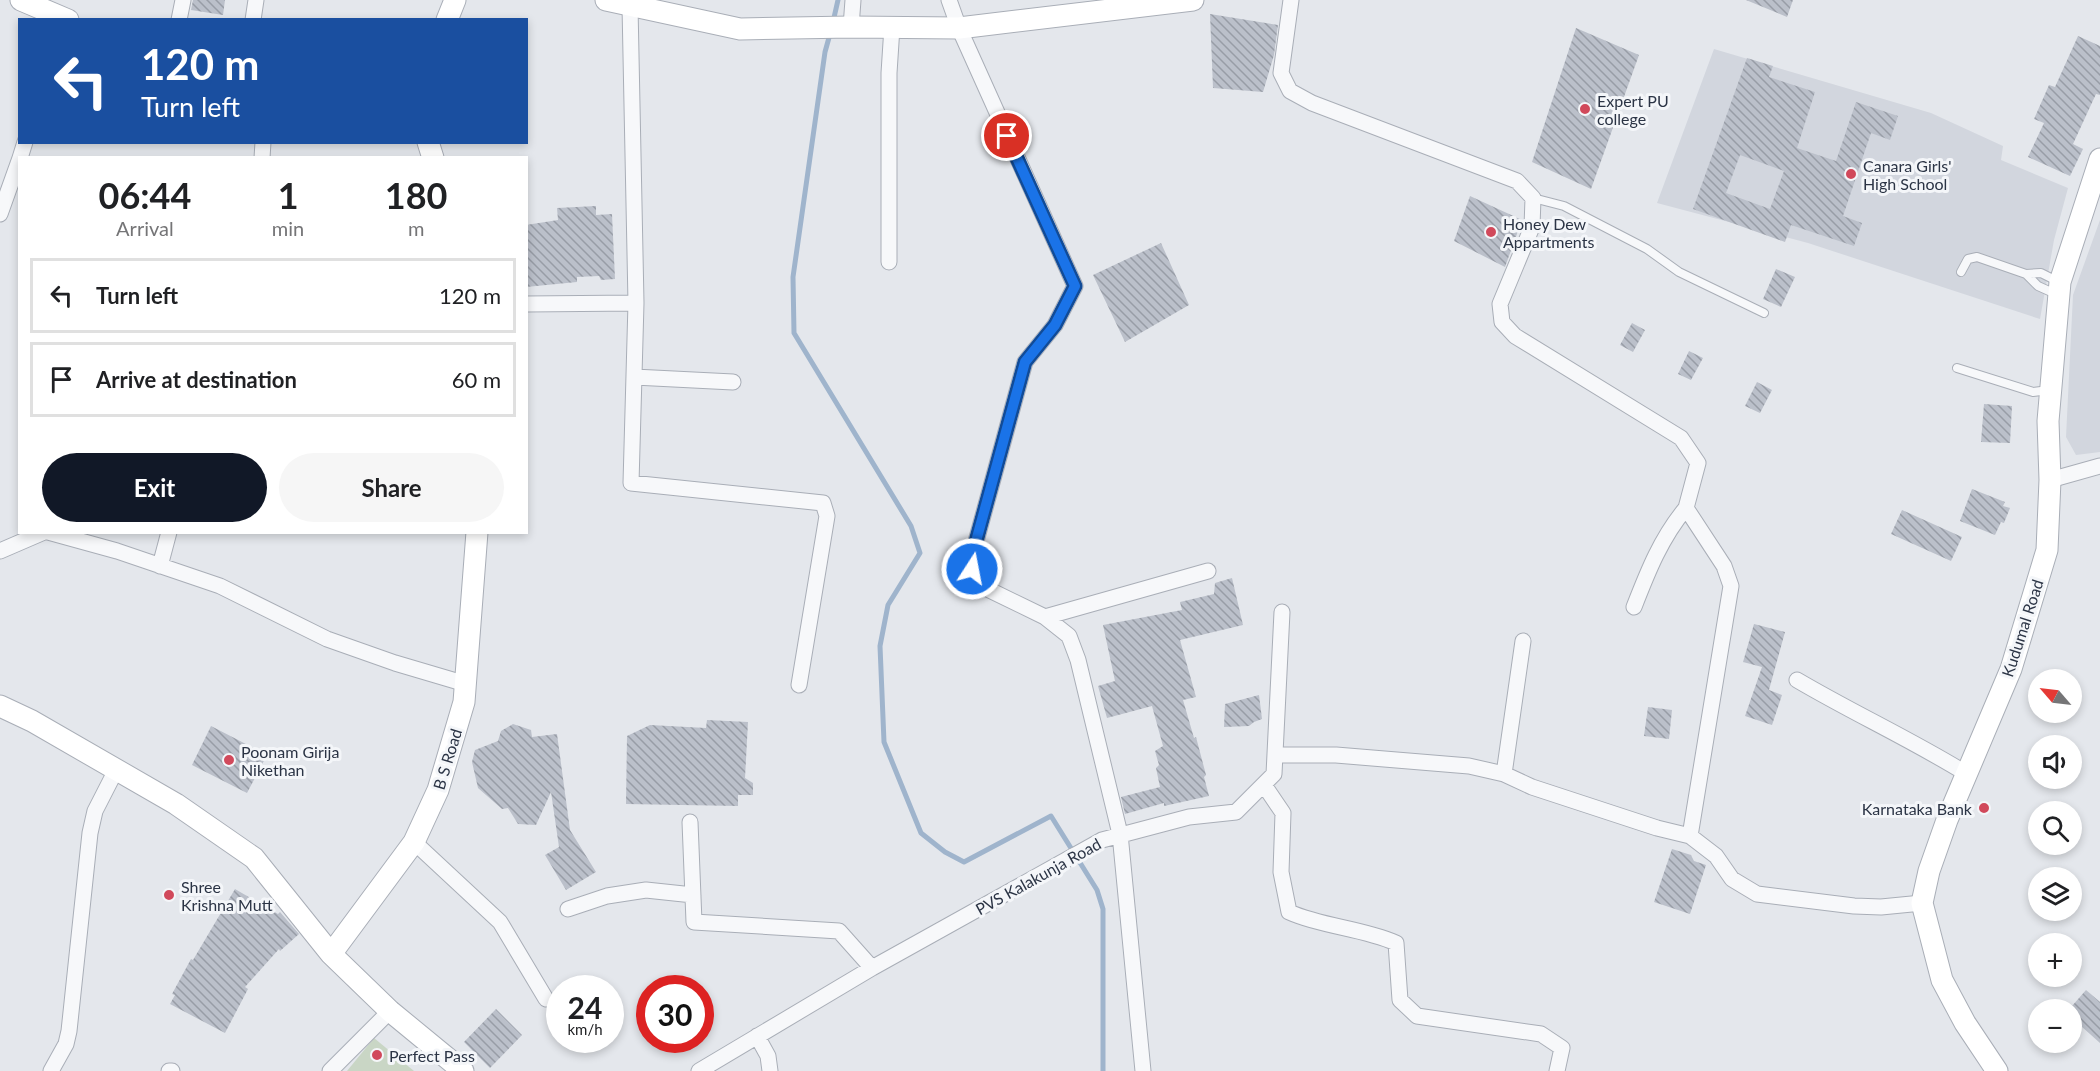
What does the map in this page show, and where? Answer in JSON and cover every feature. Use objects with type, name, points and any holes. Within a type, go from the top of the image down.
[{"type":"street","points":[[21,0],[66,18]]},
{"type":"street","points":[[179,18],[183,0]]},
{"type":"street","points":[[253,18],[256,0]]},
{"type":"street","points":[[448,18],[454,0]]},
{"type":"street","points":[[606,0],[631,3],[740,29],[959,28],[1193,0]]},
{"type":"street","points":[[848,27],[853,0]]},
{"type":"street","points":[[949,0],[959,28],[1075,286],[1055,325],[1025,362],[972,556],[971,581],[1045,617],[1069,636],[1078,660],[1120,834],[1143,1071]]},
{"type":"street","points":[[1291,0],[1281,73],[1290,91],[1312,103],[1517,181],[1533,198],[1532,227],[1500,304],[1502,322],[1515,336],[1682,438],[1698,463],[1686,508],[1670,528],[1657,552],[1634,607]]},
{"type":"street","points":[[631,3],[636,303],[631,483],[823,503],[827,516],[799,685]]},
{"type":"street","points":[[889,262],[889,73],[892,27]]},
{"type":"street","name":"Kudumal Road","points":[[1997,1071],[1965,1023],[1942,980],[1922,903],[1929,871],[1947,819],[2011,669],[2047,550],[2050,480],[2048,420],[2060,289],[2100,159]]},
{"type":"street","points":[[0,214],[18,164]]},
{"type":"street","points":[[528,304],[636,303]]},
{"type":"street","points":[[634,377],[733,382]]},
{"type":"street","points":[[2050,480],[2100,466]]},
{"type":"street","points":[[1686,508],[1724,566],[1731,586],[1690,836]]},
{"type":"street","points":[[0,551],[41,534]]},
{"type":"street","points":[[53,534],[117,551],[220,586],[327,639],[395,663],[466,684]]},
{"type":"street","points":[[160,566],[168,534]]},
{"type":"street","name":"B S Road","points":[[331,954],[414,842],[438,790],[464,702],[477,534]]},
{"type":"street","points":[[1045,617],[1208,571]]},
{"type":"street","name":"PVS Kalakunja Road","points":[[699,1071],[872,968],[1102,840],[1189,817],[1236,812],[1274,774],[1282,612]]},
{"type":"street","points":[[1504,774],[1523,641]]},
{"type":"street","points":[[1797,681],[1928,750],[1967,774]]},
{"type":"street","points":[[0,706],[32,721],[176,804],[254,858],[331,954],[390,1011],[463,1071]]},
{"type":"street","points":[[1276,755],[1336,755],[1454,764],[1490,770],[1504,774],[1532,788],[1657,828],[1690,836],[1716,856],[1732,879],[1757,894],[1854,906],[1881,907],[1922,903]]},
{"type":"street","points":[[51,1071],[66,1044],[69,1031],[90,833],[95,811],[116,770]]},
{"type":"street","points":[[1264,785],[1283,813],[1281,872],[1288,912],[1305,919],[1377,934],[1396,944],[1400,1000],[1417,1016],[1541,1034],[1562,1048],[1557,1071]]},
{"type":"street","points":[[690,822],[694,922],[839,931],[872,968]]},
{"type":"street","points":[[414,842],[500,922],[546,999]]},
{"type":"street","points":[[568,909],[608,896],[646,890],[693,895]]},
{"type":"street","points":[[330,1071],[390,1011]]},
{"type":"street","points":[[757,1036],[768,1056],[770,1071]]},
{"type":"lane","points":[[1533,198],[1564,206],[1647,249],[1679,272],[1764,313]]},
{"type":"lane","points":[[1961,272],[1968,259],[1977,257],[2026,274],[2041,273],[2060,289]]},
{"type":"lane","points":[[2026,274],[2038,285],[2060,289]]},
{"type":"lane","points":[[1957,368],[2033,392],[2051,390]]},
{"type":"shaded area","name":"Canara Girls' High School","points":[[1714,49],[1931,113],[2003,146],[2001,160],[2068,188],[2054,240],[2040,319],[1808,243],[1657,203]]},
{"type":"shaded area","points":[[2100,220],[2100,452],[2076,455],[2066,437],[2073,295]]},
{"type":"green space","name":"Perfect Pass","points":[[374,1038],[414,1071],[347,1071]]},
{"type":"building","points":[[193,0],[225,0],[223,15],[191,10]]},
{"type":"building","points":[[1746,0],[1793,0],[1787,17]]},
{"type":"building","points":[[1210,14],[1278,25],[1274,55],[1263,92],[1213,88]]},
{"type":"building","name":"Expert PU college","points":[[1576,28],[1639,55],[1591,189],[1532,162]]},
{"type":"building","points":[[2078,36],[2100,46],[2100,95],[2096,94],[2073,144],[2083,149],[2070,176],[2028,157],[2044,123],[2034,119],[2049,85],[2055,87]]},
{"type":"building","points":[[1747,58],[1773,66],[1769,77],[1815,92],[1797,148],[1836,161],[1856,102],[1898,116],[1890,140],[1871,133],[1843,216],[1862,223],[1854,246],[1791,225],[1785,242],[1693,209]],"holes":[[[1740,155],[1784,171],[1770,209],[1726,193]]]},
{"type":"building","name":"Honey Dew Appartments","points":[[1470,196],[1522,220],[1505,267],[1454,241]]},
{"type":"building","points":[[596,206],[596,215],[612,214],[615,279],[601,280],[599,276],[577,277],[577,282],[528,287],[528,225],[558,220],[557,208]]},
{"type":"building","points":[[1161,243],[1189,305],[1125,342],[1093,275]]},
{"type":"building","points":[[1776,269],[1795,277],[1781,307],[1763,299]]},
{"type":"building","points":[[1632,323],[1645,330],[1633,352],[1620,345]]},
{"type":"building","points":[[1689,351],[1703,358],[1691,380],[1678,374]]},
{"type":"building","points":[[1757,382],[1772,390],[1760,413],[1745,406]]},
{"type":"building","points":[[1984,404],[2012,406],[2010,443],[1981,442]]},
{"type":"building","points":[[1972,489],[2005,502],[2003,506],[2010,508],[2004,523],[2001,522],[1995,535],[1960,521]]},
{"type":"building","points":[[1902,510],[1962,537],[1951,561],[1891,534]]},
{"type":"building","points":[[1232,578],[1243,625],[1180,640],[1196,697],[1183,700],[1194,738],[1196,737],[1209,796],[1164,806],[1164,803],[1125,814],[1121,797],[1160,787],[1156,768],[1159,765],[1155,751],[1163,746],[1152,706],[1107,718],[1098,686],[1115,681],[1103,625],[1182,610],[1180,602],[1214,594],[1215,583]]},
{"type":"building","points":[[1754,624],[1785,632],[1769,690],[1782,695],[1772,725],[1745,716],[1762,667],[1743,662]]},
{"type":"building","points":[[1259,695],[1262,719],[1249,726],[1224,727],[1225,704]]},
{"type":"building","points":[[1648,707],[1672,710],[1669,739],[1644,736]]},
{"type":"building","points":[[707,720],[748,722],[745,778],[753,783],[753,795],[738,795],[738,806],[626,804],[627,736],[650,725],[706,728]]},
{"type":"building","points":[[513,724],[531,730],[532,737],[557,734],[570,830],[596,872],[566,890],[545,855],[559,847],[551,792],[536,825],[518,824],[508,808],[502,809],[478,788],[472,762],[475,750],[498,741],[501,731]]},
{"type":"building","name":"Poonam Girija Nikethan","points":[[211,726],[267,755],[247,793],[192,765]]},
{"type":"building","points":[[1672,849],[1691,855],[1694,861],[1706,865],[1690,914],[1654,902]]},
{"type":"building","points":[[235,889],[278,914],[280,912],[299,934],[280,951],[279,949],[245,987],[248,989],[225,1033],[170,1004],[175,995],[172,994],[191,959],[193,960]]},
{"type":"building","points":[[2086,990],[2100,1002],[2100,1043],[2082,1027],[2082,999],[2078,999]]},
{"type":"building","points":[[496,1009],[522,1035],[490,1068],[464,1042]]},
{"type":"waterway","points":[[833,22],[838,0]]},
{"type":"waterway","points":[[830,34],[825,52],[793,277],[794,333],[911,526],[920,553],[888,605],[880,646],[884,742],[921,833],[945,852],[964,862],[1051,816],[1097,890],[1103,909],[1103,1071]]},
{"type":"place","name":"Expert PU college","points":[[1585,109]]},
{"type":"place","name":"Canara Girls' High School","points":[[1851,174]]},
{"type":"place","name":"Honey Dew Appartments","points":[[1491,232]]},
{"type":"place","name":"Poonam Girija Nikethan","points":[[229,760]]},
{"type":"place","name":"Karnataka Bank","points":[[1984,808]]},
{"type":"place","name":"Shree Krishna Mutt","points":[[169,895]]},
{"type":"place","name":"Perfect Pass","points":[[377,1055]]},
{"type":"route","points":[[972,569],[972,556],[1025,362],[1055,325],[1075,286],[1007,136]]}]
